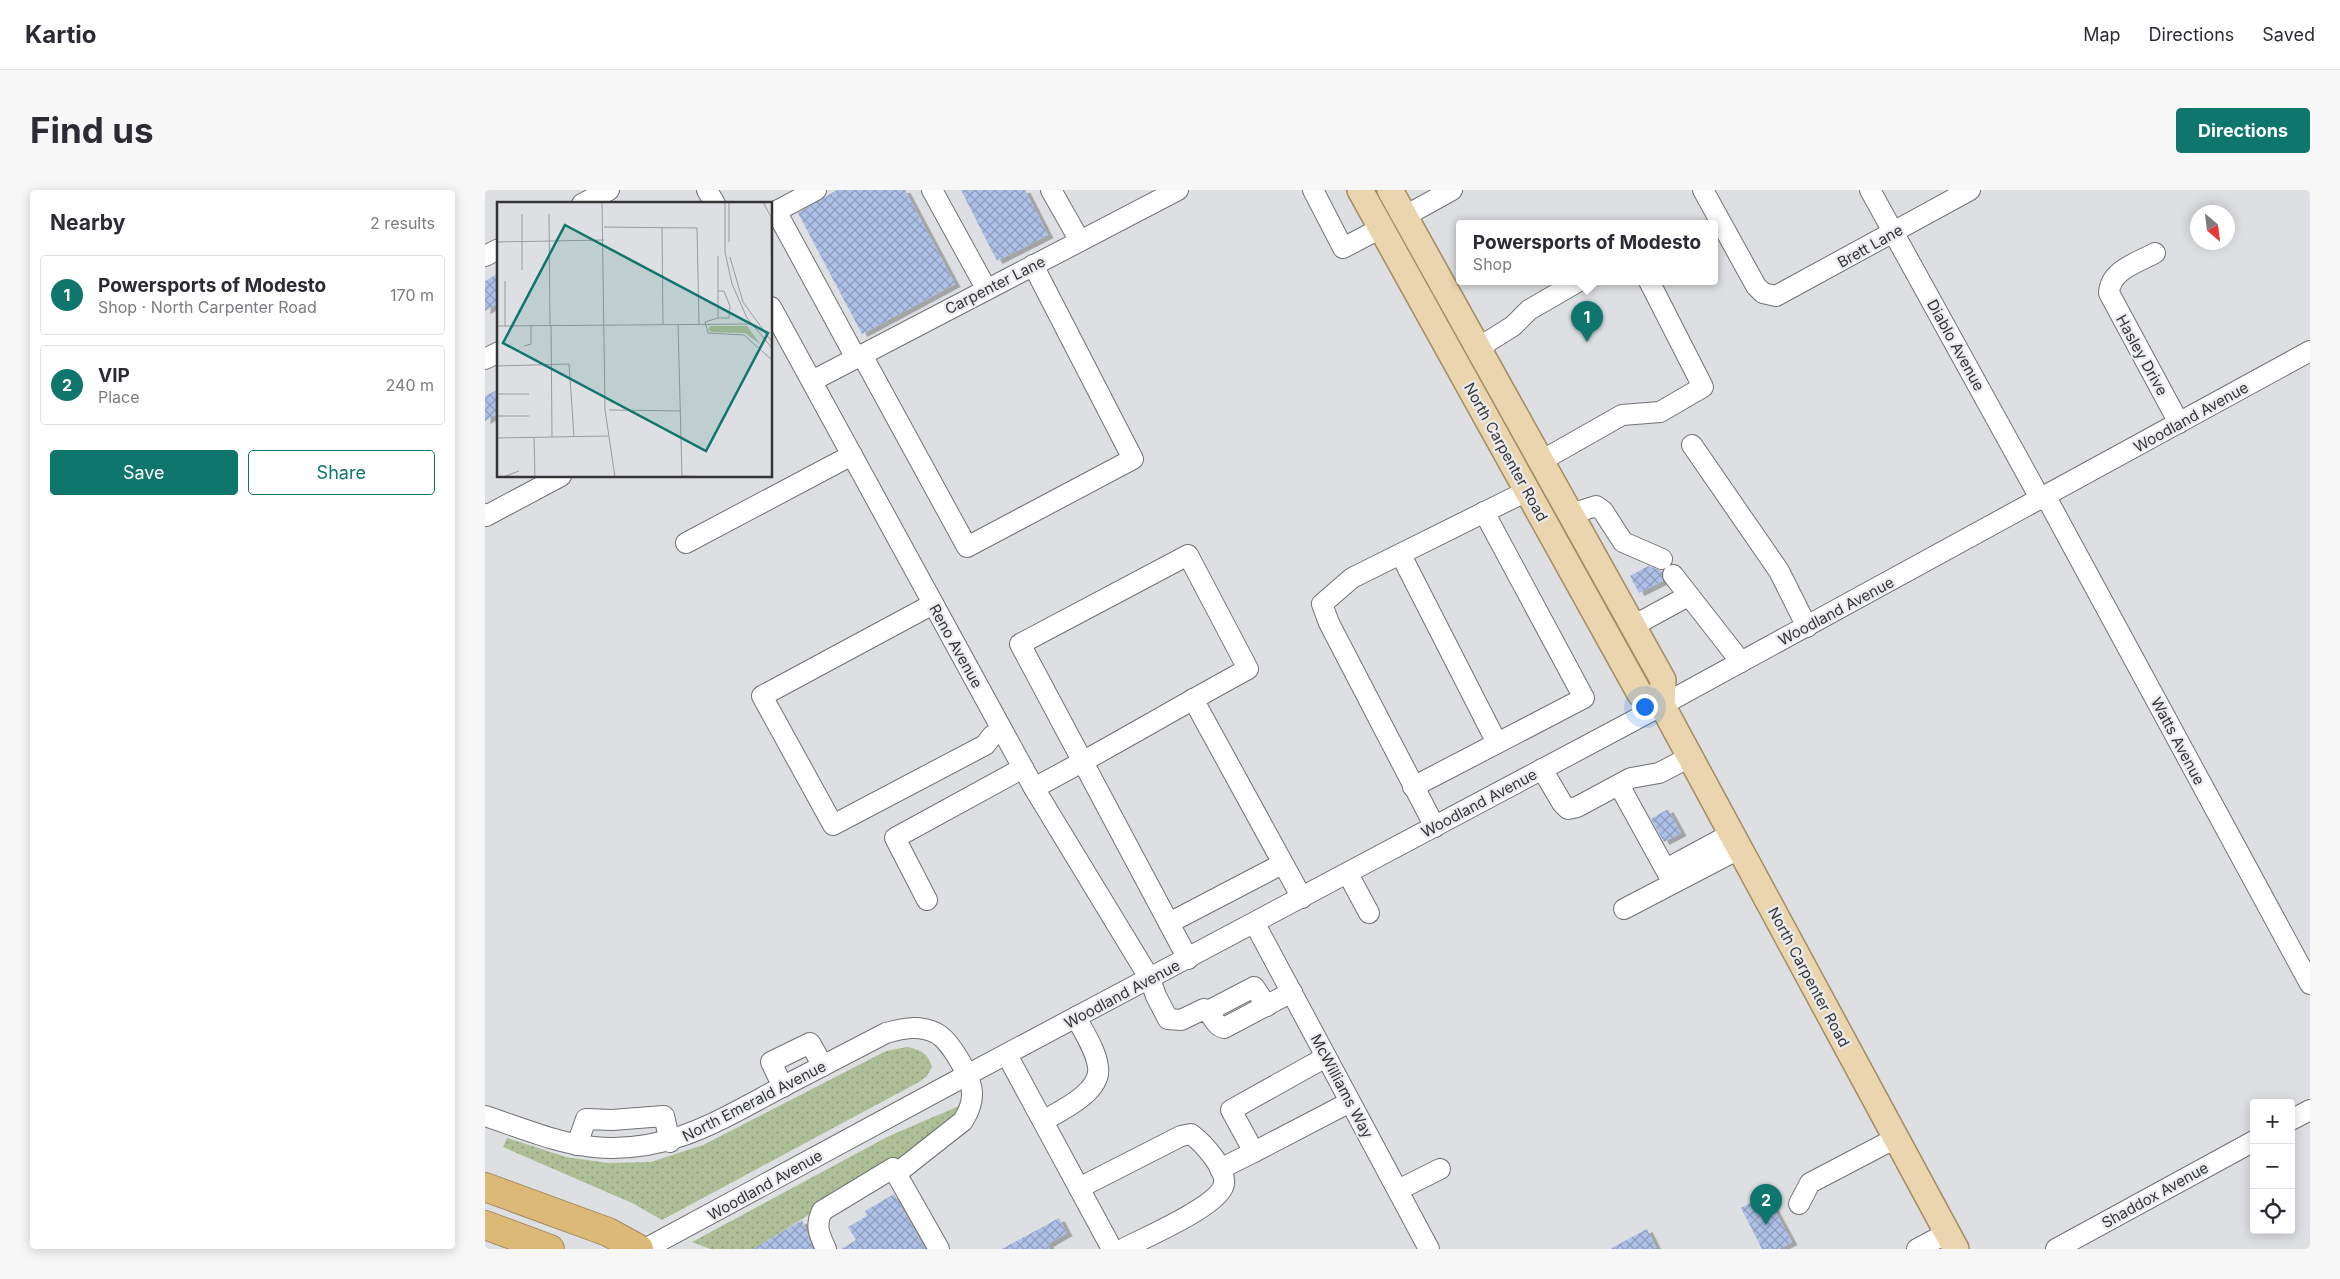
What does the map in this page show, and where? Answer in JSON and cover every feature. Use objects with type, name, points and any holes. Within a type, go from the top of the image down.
[{"type":"highway","points":[[485,1187],[607,1232],[639,1249]]},
{"type":"highway","points":[[485,1225],[550,1249]]},
{"type":"main road","name":"North Carpenter Road","points":[[1360,190],[1640,694],[1662,705]]},
{"type":"main road","points":[[1377,190],[1394,222],[1423,249]]},
{"type":"main road","name":"North Carpenter Road","points":[[1391,190],[1663,680],[1662,705],[1952,1241]]},
{"type":"main road","points":[[1445,342],[1452,340],[1461,346],[1500,418],[1537,453]]},
{"type":"street","points":[[586,202],[609,190]]},
{"type":"street","points":[[707,190],[714,202]]},
{"type":"street","points":[[817,190],[773,213],[859,357],[967,546],[1133,459],[1033,265]]},
{"type":"street","points":[[932,190],[982,281]]},
{"type":"street","points":[[1051,190],[1080,241]]},
{"type":"street","points":[[1313,190],[1343,248],[1381,228]]},
{"type":"street","points":[[1405,216],[1452,190]]},
{"type":"street","name":"Brett Lane","points":[[1703,190],[1756,286],[1768,295],[1783,293],[1970,190]]},
{"type":"street","name":"Diablo Avenue","points":[[1870,190],[2044,498]]},
{"type":"street","name":"Carpenter Lane","points":[[812,381],[1080,241],[1169,192]]},
{"type":"street","points":[[485,256],[497,250]]},
{"type":"street","name":"Hasley Drive","points":[[2155,253],[2119,272],[2109,285],[2111,300],[2179,423]]},
{"type":"street","points":[[1478,348],[1513,326],[1529,310],[1572,285]]},
{"type":"street","points":[[1537,453],[1622,415],[1660,412],[1703,387],[1651,285]]},
{"type":"street","name":"Reno Avenue","points":[[773,315],[812,381],[1034,788],[1150,979],[1155,996],[1168,1019],[1181,1020],[1199,1010],[1208,1011],[1214,1022],[1224,1028],[1292,992]]},
{"type":"street","name":"Woodland Avenue","points":[[645,1249],[967,1075],[1255,924],[1542,770],[2044,498],[2310,351]]},
{"type":"street","points":[[485,359],[497,353]]},
{"type":"street","points":[[1692,445],[1779,571],[1807,627]]},
{"type":"street","points":[[686,544],[852,455]]},
{"type":"street","points":[[485,514],[486,516],[557,478]]},
{"type":"street","points":[[1435,827],[1329,623],[1322,604],[1351,578],[1401,555],[1527,491]]},
{"type":"street","name":"Watts Avenue","points":[[2044,498],[2310,984]]},
{"type":"street","points":[[1571,514],[1596,506],[1603,511],[1623,542],[1662,559]]},
{"type":"street","points":[[1413,787],[1584,698],[1484,512]]},
{"type":"street","points":[[1034,788],[1084,761],[1248,669],[1188,555],[1020,644],[1084,761],[1188,959]]},
{"type":"street","points":[[1401,555],[1497,743]]},
{"type":"street","points":[[1673,575],[1741,662]]},
{"type":"street","points":[[1633,626],[1688,596]]},
{"type":"street","points":[[933,604],[762,696],[833,825],[985,745],[992,736],[1002,730]]},
{"type":"street","points":[[1193,699],[1302,898]]},
{"type":"street","points":[[1542,770],[1561,803],[1568,809],[1577,807],[1640,775],[1650,776],[1659,773],[1689,757]]},
{"type":"street","points":[[927,900],[895,838],[1023,768]]},
{"type":"street","points":[[1619,785],[1670,876]]},
{"type":"street","points":[[1624,909],[1670,876],[1735,841]]},
{"type":"street","points":[[1169,923],[1282,864]]},
{"type":"street","points":[[1348,874],[1369,913]]},
{"type":"street","name":"McWilliams Way","points":[[1255,924],[1429,1249]]},
{"type":"street","points":[[1043,1121],[1077,1100],[1095,1082],[1099,1070],[1097,1060],[1076,1018]]},
{"type":"street","name":"North Emerald Avenue","points":[[485,1116],[577,1145],[614,1148],[670,1142],[715,1123],[886,1033],[914,1027],[937,1034],[948,1042],[967,1075]]},
{"type":"street","points":[[783,1087],[771,1062],[810,1043],[823,1066]]},
{"type":"street","points":[[1007,1055],[1112,1249]]},
{"type":"street","points":[[1254,1152],[1231,1110],[1326,1057]]},
{"type":"street","points":[[897,1173],[963,1121],[969,1109],[972,1096],[967,1075]]},
{"type":"street","points":[[1220,1169],[1350,1102]]},
{"type":"street","points":[[2295,1118],[2310,1110]]},
{"type":"street","points":[[577,1145],[586,1118],[612,1120],[664,1116],[670,1142]]},
{"type":"street","points":[[1079,1188],[1181,1136],[1191,1134],[1201,1142],[1224,1177],[1223,1187],[1213,1201],[1123,1249]]},
{"type":"street","points":[[1799,1204],[1810,1183],[1896,1138]]},
{"type":"street","name":"Shaddox Avenue","points":[[2056,1249],[2250,1143]]},
{"type":"street","points":[[826,1249],[817,1228],[822,1211],[893,1168],[939,1249]]},
{"type":"street","points":[[1398,1190],[1440,1169]]},
{"type":"street","points":[[1917,1249],[1952,1241]]},
{"type":"green space","points":[[907,1047],[923,1053],[928,1058],[932,1067],[927,1076],[919,1082],[662,1220],[632,1203],[503,1147],[507,1138],[566,1157],[608,1163],[651,1162],[703,1145],[886,1051]]},
{"type":"green space","points":[[959,1106],[962,1109],[906,1154],[754,1249],[710,1249],[692,1242],[889,1136]]},
{"type":"building","points":[[837,190],[905,190],[955,284],[862,334],[798,213]]},
{"type":"building","points":[[961,190],[1025,190],[1048,235],[997,261]]},
{"type":"building","points":[[497,274],[497,304],[485,311],[485,281]]},
{"type":"building","points":[[497,390],[497,414],[485,421],[485,396]]},
{"type":"building","points":[[1648,566],[1662,571],[1663,581],[1639,593],[1630,576]]},
{"type":"building","points":[[1668,809],[1681,833],[1664,842],[1651,819]]},
{"type":"building","points":[[894,1194],[925,1249],[841,1249],[856,1240],[848,1227],[867,1216],[865,1211]]},
{"type":"building","points":[[1766,1194],[1792,1242],[1779,1249],[1762,1249],[1741,1208]]},
{"type":"building","points":[[1059,1218],[1067,1233],[1048,1244],[1050,1249],[1002,1249]]},
{"type":"building","points":[[802,1220],[813,1249],[753,1249]]},
{"type":"building","points":[[1647,1229],[1657,1249],[1610,1249]]},
{"type":"place","name":"Powersports of Modesto","points":[[1587,342]]},
{"type":"place","name":"VIP","points":[[1766,1225]]}]
